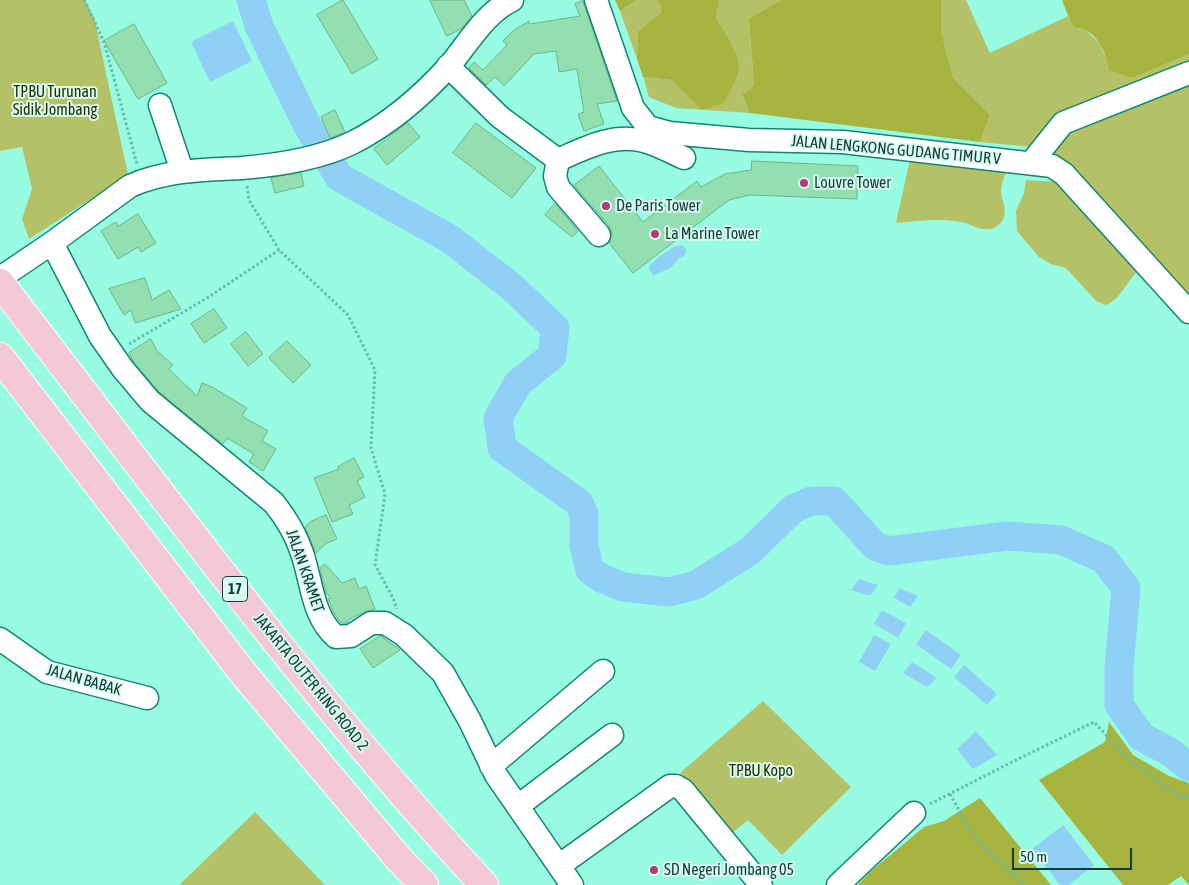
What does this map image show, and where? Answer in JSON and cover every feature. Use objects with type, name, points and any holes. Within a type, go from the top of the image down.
[{"type":"highway","name":"JAKARTA OUTER RING ROAD 2","points":[[0,283],[284,653],[436,833],[484,885]]},
{"type":"highway","points":[[0,356],[243,673],[399,859],[424,885]]},
{"type":"street","points":[[0,278],[120,194],[142,181],[182,171],[244,168],[289,162],[335,150],[368,134],[393,118],[420,96],[448,66],[492,12],[512,0]]},
{"type":"street","name":"JALAN LENGKONG GUDANG TIMUR V","points":[[596,0],[633,108],[648,127],[670,133],[749,140],[843,142],[1052,166],[1064,174],[1189,312]]},
{"type":"street","points":[[448,66],[500,117],[558,160]]},
{"type":"street","points":[[1031,163],[1064,123],[1189,73]]},
{"type":"street","points":[[160,105],[182,171]]},
{"type":"street","points":[[558,160],[598,143],[620,139],[644,141],[684,158]]},
{"type":"street","points":[[558,160],[555,176],[558,187],[599,235]]},
{"type":"street","name":"JALAN KRAMET","points":[[52,243],[100,336],[123,369],[150,400],[274,503],[287,520],[302,552],[316,606],[326,628],[336,637],[351,636],[371,624],[385,623],[404,635],[443,673],[470,721],[491,766],[572,885]]},
{"type":"street","name":"JALAN BABAK","points":[[0,639],[47,672],[147,698]]},
{"type":"street","points":[[491,766],[603,671]]},
{"type":"street","points":[[518,806],[612,735]]},
{"type":"street","points":[[560,865],[670,786],[673,786],[683,790],[761,885]]},
{"type":"street","points":[[838,885],[914,813]]},
{"type":"path","points":[[84,0],[104,42],[142,181]]},
{"type":"path","points":[[244,168],[249,200],[279,250],[348,315],[375,370],[371,448],[385,494],[375,564],[393,598],[404,635]]},
{"type":"path","points":[[112,354],[207,298],[279,250]]},
{"type":"path","points":[[914,813],[1094,722],[1131,762],[1180,796],[1189,797]]},
{"type":"path","points":[[950,794],[972,834],[1023,885]]},
{"type":"green space","name":"TPBU Turunan Sidik Jombang","points":[[0,0],[85,0],[94,17],[128,175],[29,239],[22,219],[32,189],[22,147],[0,151]]},
{"type":"green space","points":[[615,0],[637,0],[620,11]]},
{"type":"green space","points":[[637,0],[656,0],[661,6],[661,13],[638,31],[637,59],[620,11]]},
{"type":"green space","points":[[656,0],[719,1],[716,18],[733,47],[739,66],[736,79],[724,103],[701,110],[672,80],[643,77],[637,59],[638,31],[661,13],[661,6]]},
{"type":"green space","points":[[718,0],[781,0],[749,20],[754,87],[742,96],[750,113],[701,110],[727,35],[716,18]]},
{"type":"green space","points":[[781,0],[941,0],[941,31],[953,78],[990,115],[980,142],[750,113],[742,95],[754,86],[749,19]]},
{"type":"green space","points":[[941,0],[966,0],[990,53],[1068,16],[1077,28],[1086,30],[1099,43],[1107,60],[1133,78],[1189,54],[1189,297],[1032,147],[980,142],[990,115],[953,78],[941,31]]},
{"type":"green space","points":[[1062,0],[1189,0],[1189,54],[1133,78],[1109,70],[1104,53],[1098,42],[1090,33],[1074,26]]},
{"type":"green space","points":[[643,77],[672,80],[701,110],[676,108],[649,97]]},
{"type":"green space","points":[[911,155],[1006,172],[1001,189],[1005,210],[1002,221],[991,229],[945,220],[896,223]]},
{"type":"green space","points":[[1026,180],[1056,182],[1137,272],[1116,299],[1106,305],[1096,301],[1066,268],[1051,264],[1039,257],[1017,231],[1016,211],[1024,193]]},
{"type":"green space","name":"TPBU Kopo","points":[[763,701],[851,787],[782,855],[748,820],[731,834],[680,773]]},
{"type":"green space","points":[[1109,722],[1133,755],[1169,776],[1189,783],[1189,885],[1181,876],[1168,885],[1123,885],[1039,780],[1105,742]]},
{"type":"green space","points":[[980,798],[1051,885],[858,885],[870,872],[924,827],[944,821]]},
{"type":"green space","points":[[255,812],[325,885],[179,885]]},
{"type":"water","points":[[233,21],[252,61],[210,82],[191,42]]},
{"type":"water","points":[[682,245],[687,250],[684,256],[670,268],[654,276],[649,266],[669,250]]},
{"type":"water","points":[[859,579],[878,585],[870,596],[851,590]]},
{"type":"water","points":[[899,588],[918,596],[910,607],[894,598]]},
{"type":"water","points":[[882,610],[906,623],[898,638],[874,624]]},
{"type":"water","points":[[926,630],[961,655],[951,669],[916,644]]},
{"type":"water","points":[[874,635],[891,644],[875,671],[859,662]]},
{"type":"water","points":[[912,662],[937,678],[927,687],[903,673]]},
{"type":"water","points":[[964,665],[997,694],[987,705],[954,677]]},
{"type":"water","points":[[976,731],[997,755],[973,769],[957,749]]},
{"type":"water","points":[[1063,825],[1094,865],[1069,885],[1060,885],[1032,849]]},
{"type":"building","points":[[343,0],[378,59],[352,74],[317,15]]},
{"type":"building","points":[[430,0],[464,0],[472,16],[461,29],[447,36]]},
{"type":"building","points":[[583,1],[617,101],[597,104],[604,124],[584,131],[578,114],[584,112],[577,69],[559,72],[556,51],[534,54],[504,86],[495,77],[486,85],[469,68],[474,62],[483,70],[507,45],[503,41],[514,30],[529,21],[529,24],[580,16],[575,4]]},
{"type":"building","points":[[134,24],[167,83],[138,99],[104,41]]},
{"type":"building","points":[[335,110],[345,132],[330,138],[321,117]]},
{"type":"building","points":[[408,123],[420,137],[387,165],[374,149]]},
{"type":"building","points":[[476,123],[536,168],[512,198],[453,153]]},
{"type":"building","points":[[752,161],[858,166],[857,199],[750,195],[729,200],[633,273],[609,243],[612,233],[609,226],[574,185],[599,166],[643,222],[697,181],[701,187],[725,174],[751,170]]},
{"type":"building","points":[[301,173],[304,186],[275,193],[271,178]]},
{"type":"building","points":[[555,204],[578,231],[572,237],[545,215]]},
{"type":"building","points":[[138,214],[156,243],[141,252],[138,247],[118,259],[101,231],[116,222],[118,226]]},
{"type":"building","points":[[145,278],[152,300],[169,290],[181,309],[135,323],[131,310],[124,315],[109,289]]},
{"type":"building","points":[[214,309],[227,328],[204,343],[191,324]]},
{"type":"building","points":[[246,332],[263,354],[248,366],[231,344]]},
{"type":"building","points":[[151,339],[157,351],[173,365],[169,369],[197,396],[202,383],[212,387],[247,408],[242,416],[268,431],[262,441],[276,449],[263,471],[249,462],[254,454],[227,438],[223,444],[159,392],[134,362],[129,353]]},
{"type":"building","points":[[287,341],[311,365],[293,383],[269,358]]},
{"type":"building","points":[[354,458],[364,477],[357,481],[365,497],[349,505],[353,514],[332,522],[314,478],[339,469],[338,467]]},
{"type":"building","points":[[326,515],[337,539],[327,543],[316,553],[305,527],[310,522]]},
{"type":"building","points":[[325,564],[342,583],[355,578],[359,589],[366,586],[375,609],[348,620],[347,623],[341,623],[328,599],[331,598],[326,593],[320,568]]},
{"type":"building","points":[[381,636],[400,650],[373,668],[360,649]]},
{"type":"waterway","points":[[251,0],[259,26],[306,123],[339,177],[450,239],[513,288],[555,328],[552,356],[518,383],[498,418],[502,448],[579,503],[584,514],[584,546],[590,570],[601,578],[623,587],[669,592],[696,585],[750,551],[793,509],[811,501],[834,501],[875,546],[889,551],[1007,536],[1061,540],[1104,559],[1126,588],[1119,668],[1119,705],[1142,737],[1170,752],[1189,767]]},
{"type":"place","name":"Louvre Tower","points":[[804,183]]},
{"type":"place","name":"De Paris Tower","points":[[606,206]]},
{"type":"place","name":"La Marine Tower","points":[[655,234]]},
{"type":"place","name":"SD Negeri Jombang 05","points":[[654,870]]}]
